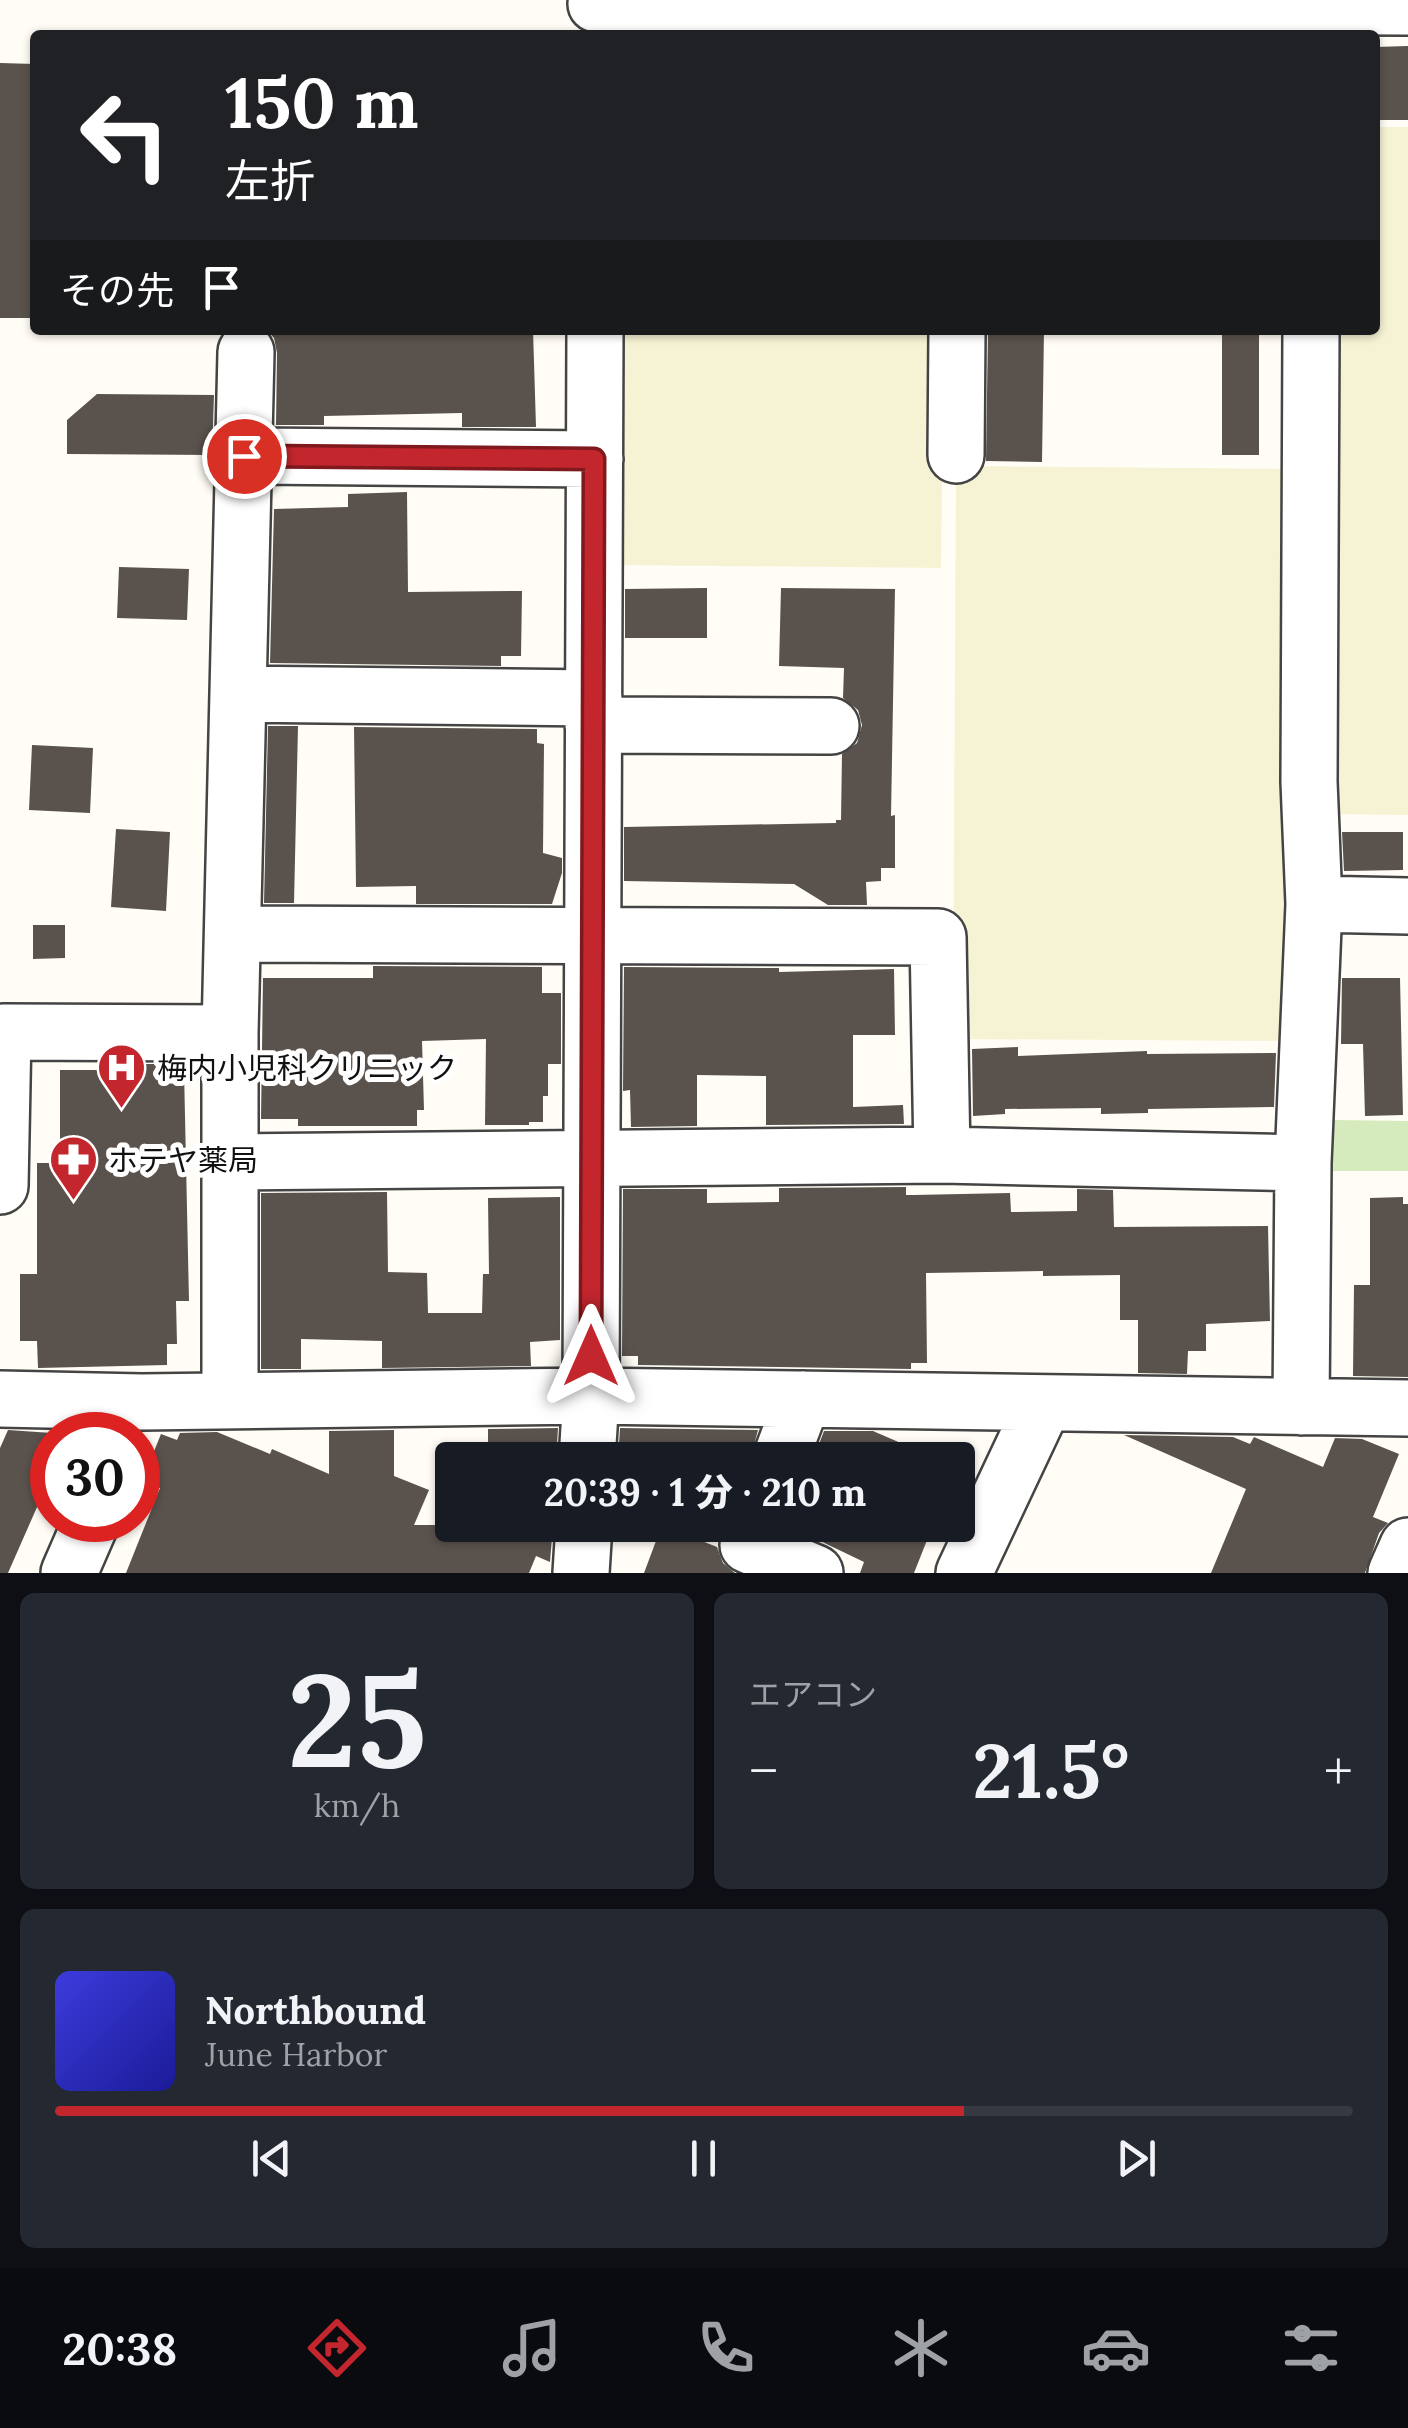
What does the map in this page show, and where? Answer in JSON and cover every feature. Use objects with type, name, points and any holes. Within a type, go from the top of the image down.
[{"type":"street","points":[[596,13],[830,2],[960,20],[1082,2],[1313,13],[1408,7]]},
{"type":"street","points":[[589,1442],[595,335]]},
{"type":"street","points":[[956,455],[957,335]]},
{"type":"street","points":[[1301,1407],[1303,1163],[1314,904],[1309,782],[1310,335]]},
{"type":"street","points":[[230,1402],[230,1033],[246,352]]},
{"type":"street","points":[[244,456],[594,459]]},
{"type":"street","points":[[238,694],[831,726]]},
{"type":"street","points":[[1314,904],[1408,906]]},
{"type":"street","points":[[233,934],[938,937],[942,1155]]},
{"type":"street","points":[[0,1186],[2,1032],[230,1033]]},
{"type":"street","points":[[230,1162],[942,1155],[1303,1163]]},
{"type":"street","points":[[160,1415],[230,1402],[591,1396],[1408,1408]]},
{"type":"street","points":[[0,1399],[88,1412]]},
{"type":"street","points":[[787,1442],[803,1399]]},
{"type":"street","points":[[964,1573],[1044,1402]]},
{"type":"street","points":[[69,1573],[82,1542]]},
{"type":"street","points":[[581,1573],[583,1542]]},
{"type":"street","points":[[749,1542],[748,1545],[815,1573]]},
{"type":"shaded area","points":[[1380,127],[1408,127],[1408,815],[1320,814],[1326,335],[1380,335]]},
{"type":"shaded area","points":[[616,335],[944,335],[941,568],[613,565]]},
{"type":"shaded area","points":[[956,466],[1300,469],[1293,1041],[953,1039]]},
{"type":"green space","points":[[1334,1120],[1408,1121],[1408,1171],[1333,1171]]},
{"type":"building","points":[[1408,46],[1408,120],[1380,120],[1380,47]]},
{"type":"building","points":[[0,63],[30,64],[30,318],[0,318]]},
{"type":"building","points":[[271,335],[533,335],[536,427],[462,427],[462,413],[324,416],[324,425],[276,425]]},
{"type":"building","points":[[988,335],[1044,335],[1042,462],[986,461]]},
{"type":"building","points":[[1222,335],[1259,335],[1259,455],[1222,455]]},
{"type":"building","points":[[97,394],[214,395],[212,455],[67,454],[67,420]]},
{"type":"building","points":[[407,492],[408,592],[522,591],[521,656],[501,656],[501,666],[270,663],[274,509],[348,507],[348,494]]},
{"type":"building","points":[[119,567],[189,569],[187,620],[117,618]]},
{"type":"building","points":[[707,588],[707,638],[625,638],[625,589]]},
{"type":"building","points":[[781,588],[895,589],[891,816],[895,815],[895,868],[881,868],[881,881],[866,882],[867,905],[828,905],[794,884],[624,881],[624,827],[841,820],[842,754],[857,743],[862,725],[858,710],[843,698],[844,668],[779,666]]},
{"type":"building","points":[[268,726],[298,726],[294,903],[264,903]]},
{"type":"building","points":[[354,727],[537,729],[537,743],[544,744],[543,853],[562,858],[562,873],[552,904],[416,904],[416,886],[356,887]]},
{"type":"building","points":[[32,745],[93,748],[90,813],[29,810]]},
{"type":"building","points":[[116,829],[170,832],[166,911],[111,907]]},
{"type":"building","points":[[1342,832],[1403,832],[1403,870],[1344,871]]},
{"type":"building","points":[[33,925],[65,925],[65,958],[33,959]]},
{"type":"building","points":[[373,966],[542,967],[542,993],[561,993],[561,1064],[548,1064],[543,1122],[485,1125],[486,1039],[422,1041],[424,1110],[417,1110],[417,1126],[298,1126],[298,1119],[261,1119],[263,978],[373,978]]},
{"type":"building","points":[[624,967],[779,968],[779,972],[894,969],[895,1035],[853,1035],[853,1107],[903,1105],[904,1124],[766,1125],[766,1076],[697,1075],[697,1126],[631,1127],[630,1090],[623,1091]]},
{"type":"building","points":[[1342,978],[1400,978],[1403,1115],[1365,1116],[1363,1044],[1341,1044]]},
{"type":"building","points":[[1018,1047],[1018,1056],[1147,1051],[1276,1053],[1274,1107],[1148,1109],[1148,1113],[1101,1114],[1101,1108],[1005,1109],[1005,1114],[973,1116],[972,1049]]},
{"type":"building","points":[[118,1064],[164,1064],[163,1070],[184,1070],[189,1301],[176,1301],[177,1344],[167,1344],[167,1365],[38,1368],[37,1341],[20,1341],[20,1274],[37,1274],[37,1163],[60,1163],[60,1070],[118,1070]]},
{"type":"building","points":[[906,1187],[906,1195],[1010,1193],[1011,1212],[1077,1211],[1077,1189],[1113,1190],[1114,1227],[1268,1226],[1270,1321],[1206,1324],[1206,1351],[1188,1351],[1187,1374],[1138,1373],[1138,1320],[1120,1320],[1120,1275],[1043,1276],[1043,1271],[926,1273],[927,1363],[911,1363],[911,1369],[638,1365],[638,1356],[622,1356],[623,1189],[707,1189],[707,1203],[779,1202],[779,1188]]},
{"type":"building","points":[[387,1192],[388,1272],[427,1273],[428,1313],[482,1313],[483,1274],[489,1274],[488,1198],[560,1197],[560,1340],[530,1342],[531,1366],[382,1368],[382,1341],[301,1339],[301,1369],[261,1369],[261,1193]]},
{"type":"building","points":[[1403,1197],[1403,1204],[1408,1204],[1408,1377],[1353,1376],[1354,1285],[1370,1285],[1370,1198]]},
{"type":"building","points":[[558,1428],[557,1442],[488,1442],[488,1429]]},
{"type":"building","points":[[620,1428],[758,1430],[755,1442],[619,1442]]},
{"type":"building","points":[[8,1430],[30,1432],[30,1523],[8,1573],[0,1573],[0,1448]]},
{"type":"building","points":[[394,1430],[394,1476],[429,1490],[414,1525],[435,1525],[435,1542],[552,1542],[550,1562],[536,1556],[529,1573],[126,1573],[138,1542],[160,1542],[161,1434],[177,1440],[180,1433],[217,1432],[270,1454],[272,1449],[329,1474],[329,1431]]},
{"type":"building","points":[[824,1431],[873,1431],[898,1442],[820,1442]]},
{"type":"building","points":[[1124,1435],[1233,1437],[1250,1444],[1254,1437],[1323,1467],[1335,1438],[1362,1439],[1399,1454],[1373,1517],[1388,1523],[1379,1533],[1365,1573],[1211,1573],[1246,1489]]},
{"type":"building","points":[[656,1542],[704,1542],[717,1547],[723,1563],[735,1573],[644,1573]]},
{"type":"building","points":[[822,1542],[926,1542],[914,1573],[860,1573],[864,1562]]},
{"type":"place","name":"梅内小児科クリニック","points":[[122,1110]]},
{"type":"place","name":"ホテヤ薬局","points":[[73,1202]]},
{"type":"route","points":[[244,456],[594,459],[591,1356]]}]
